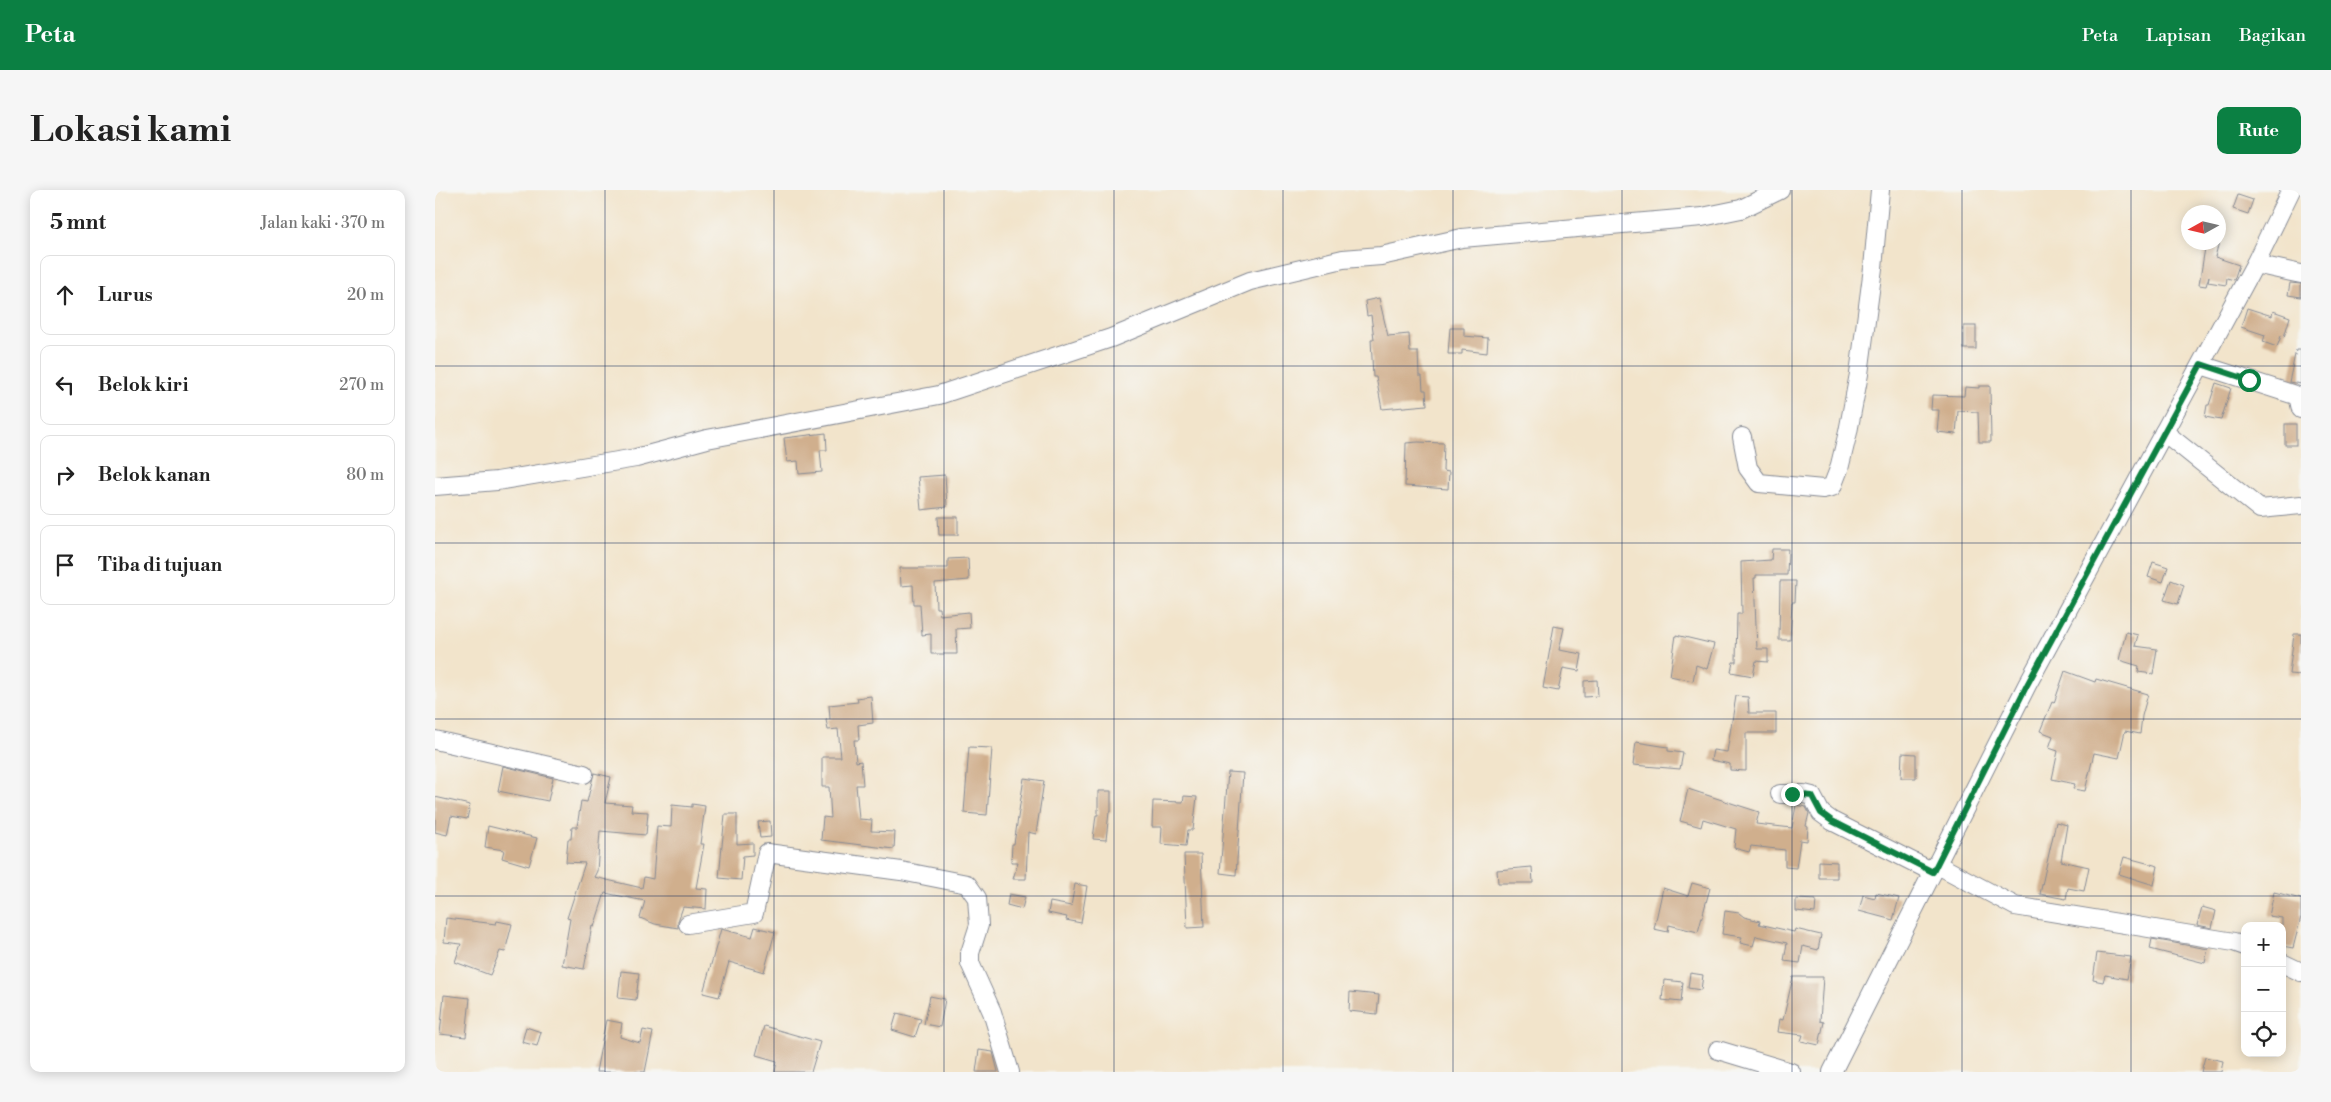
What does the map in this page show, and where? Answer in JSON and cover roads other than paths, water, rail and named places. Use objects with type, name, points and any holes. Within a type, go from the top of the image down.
[{"type":"street","points":[[435,486],[497,481],[636,458],[707,439],[939,394],[1111,338],[1249,281],[1343,259],[1381,256],[1462,238],[1702,216],[1741,209],[1780,190]]},
{"type":"street","points":[[1742,438],[1747,468],[1759,483],[1823,489],[1832,487],[1836,479],[1848,432],[1859,374],[1877,240],[1880,190]]},
{"type":"street","points":[[1832,1072],[2027,685],[2255,264],[2291,190]]},
{"type":"street","points":[[2255,264],[2301,274]]},
{"type":"street","points":[[2201,364],[2298,396],[2301,409]]},
{"type":"street","points":[[2164,432],[2260,509],[2301,504]]},
{"type":"street","points":[[435,740],[584,774]]},
{"type":"street","points":[[1780,794],[1812,796],[1821,813],[1832,821],[2015,906],[2241,945]]},
{"type":"street","points":[[688,924],[754,913],[767,852],[901,871],[957,880],[967,884],[977,898],[979,925],[970,952],[970,963],[992,1012],[1010,1072]]},
{"type":"street","points":[[2286,965],[2301,972]]},
{"type":"street","points":[[1718,1050],[1791,1072]]}]
